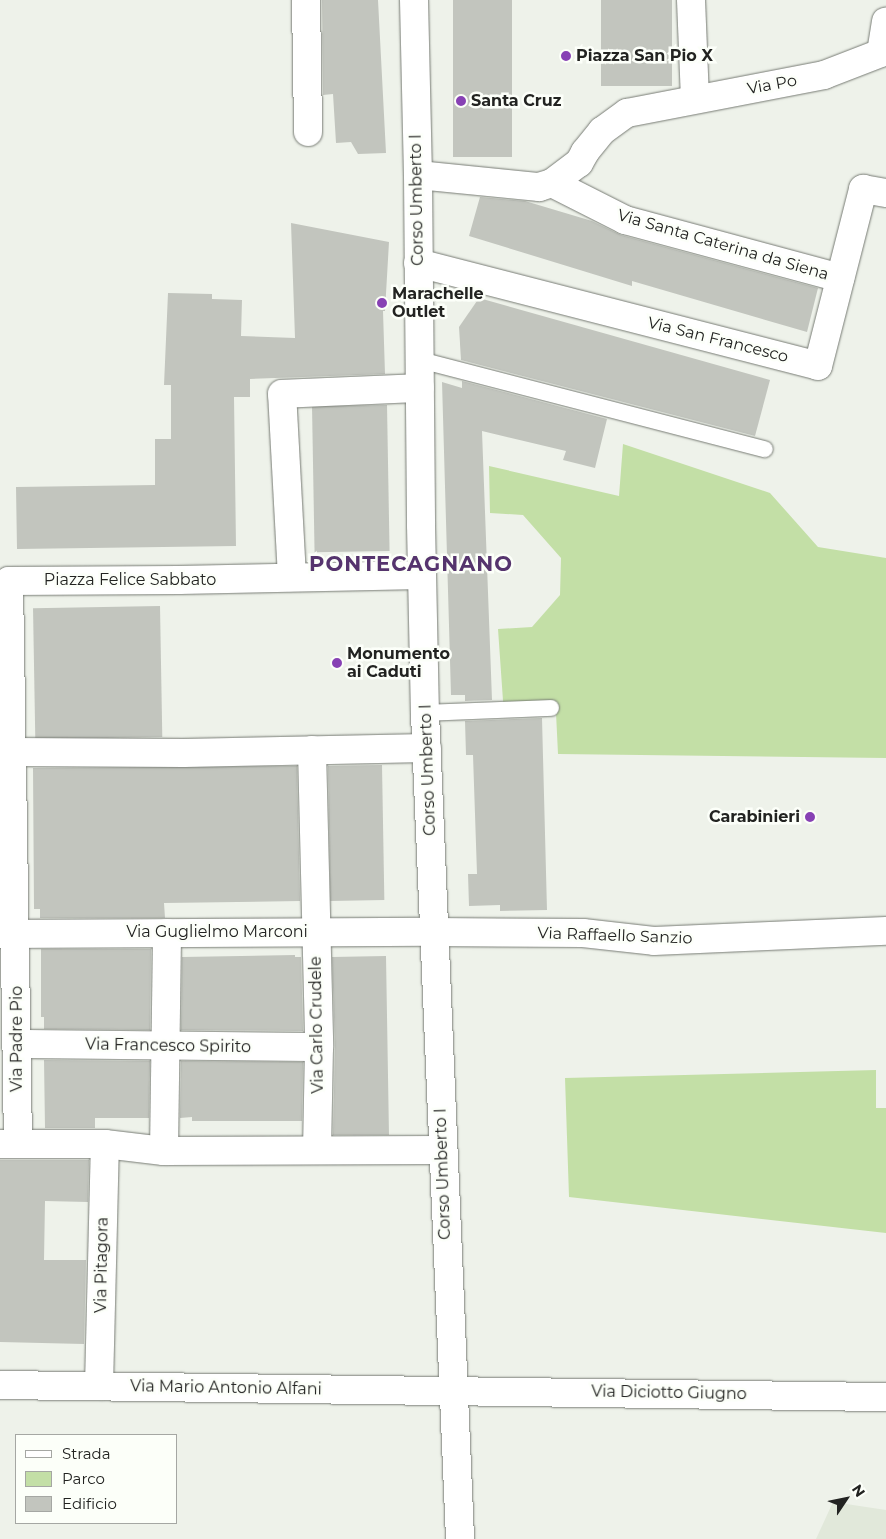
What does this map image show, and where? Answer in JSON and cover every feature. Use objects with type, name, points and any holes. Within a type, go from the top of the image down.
[{"type":"street","points":[[306,0],[308,132]]},
{"type":"street","name":"Corso Umberto I","points":[[414,0],[418,175],[422,575],[427,748],[452,1390],[460,1539]]},
{"type":"street","points":[[691,0],[694,99]]},
{"type":"street","name":"Via Po","points":[[552,183],[579,163],[585,152],[602,131],[627,113],[824,75],[884,54],[886,21]]},
{"type":"street","points":[[418,175],[539,187],[552,183]]},
{"type":"street","name":"Via Santa Caterina da Siena","points":[[552,183],[625,220],[840,278]]},
{"type":"street","name":"Via San Francesco","points":[[418,263],[818,366],[863,189],[886,194]]},
{"type":"street","points":[[292,577],[282,394],[420,388]]},
{"type":"street","name":"Piazza Felice Sabbato","points":[[8,934],[13,752],[5,581],[422,575]]},
{"type":"street","points":[[13,752],[184,753],[427,748]]},
{"type":"street","name":"Via Carlo Crudele","points":[[312,750],[318,1048],[318,1150]]},
{"type":"street","name":"Via Raffaello Sanzio","points":[[433,932],[583,933],[654,940],[886,931]]},
{"type":"street","name":"Via Guglielmo Marconi","points":[[8,934],[433,932]]},
{"type":"street","points":[[164,1151],[167,933]]},
{"type":"street","name":"Via Padre Pio","points":[[8,934],[17,1044],[9,1144]]},
{"type":"street","name":"Via Francesco Spirito","points":[[17,1044],[318,1048]]},
{"type":"street","points":[[9,1144],[105,1144],[164,1151],[442,1150]]},
{"type":"street","name":"Via Pitagora","points":[[99,1386],[105,1144]]},
{"type":"street","name":"Via Mario Antonio Alfani","points":[[0,1385],[452,1390]]},
{"type":"street","name":"Via Diciotto Giugno","points":[[452,1390],[886,1397]]},
{"type":"lane","points":[[420,360],[765,449]]},
{"type":"lane","points":[[426,713],[551,708]]},
{"type":"shaded area","points":[[833,1502],[886,1510],[886,1539],[816,1539]]},
{"type":"green space","points":[[623,444],[770,493],[818,547],[886,558],[886,758],[558,754],[556,713],[504,715],[498,629],[532,627],[560,595],[561,558],[523,515],[490,513],[489,466],[619,496]]},
{"type":"green space","points":[[876,1070],[876,1108],[886,1108],[886,1233],[569,1197],[565,1078]]},
{"type":"building","points":[[322,0],[378,0],[386,153],[358,154],[351,142],[336,143],[333,94],[323,95]]},
{"type":"building","points":[[453,0],[512,0],[512,157],[453,157]]},
{"type":"building","points":[[601,0],[672,0],[672,86],[601,86]]},
{"type":"building","points":[[480,197],[525,201],[592,221],[621,235],[818,288],[807,332],[632,281],[632,286],[469,236]]},
{"type":"building","points":[[291,223],[389,242],[385,311],[383,311],[385,374],[250,379],[250,397],[234,397],[236,546],[17,549],[16,487],[155,485],[155,439],[171,439],[171,385],[164,385],[168,293],[212,294],[212,299],[242,300],[241,336],[295,338]]},
{"type":"building","points":[[479,298],[770,380],[755,436],[461,360],[459,327]]},
{"type":"building","points":[[462,381],[607,419],[595,468],[563,460],[566,451],[482,431],[492,700],[465,701],[465,695],[451,695],[442,382],[462,388]]},
{"type":"building","points":[[387,405],[390,551],[315,552],[312,406]]},
{"type":"building","points":[[160,606],[162,737],[35,739],[33,608]]},
{"type":"building","points":[[542,718],[547,910],[500,911],[500,905],[469,906],[468,874],[477,874],[473,755],[466,755],[465,721]]},
{"type":"building","points":[[382,765],[384,900],[330,901],[328,766]]},
{"type":"building","points":[[297,766],[300,901],[164,903],[165,918],[40,918],[40,909],[34,909],[33,768]]},
{"type":"building","points":[[41,949],[151,949],[150,1030],[44,1029],[44,1017],[41,1017]]},
{"type":"building","points":[[295,955],[295,957],[301,957],[303,1031],[181,1030],[182,957]]},
{"type":"building","points":[[386,956],[389,1135],[333,1135],[335,1047],[332,957]]},
{"type":"building","points":[[44,1060],[150,1061],[149,1118],[95,1118],[95,1128],[45,1128]]},
{"type":"building","points":[[181,1061],[303,1062],[302,1121],[192,1121],[192,1117],[180,1118]]},
{"type":"building","points":[[0,1160],[89,1160],[88,1202],[45,1201],[44,1260],[86,1260],[84,1344],[0,1342]]},
{"type":"place","name":"Piazza San Pio X","points":[[566,56]]},
{"type":"place","name":"Santa Cruz","points":[[461,101]]},
{"type":"place","name":"Marachelle Outlet","points":[[382,303]]},
{"type":"place","name":"Monumento ai Caduti","points":[[337,663]]},
{"type":"place","name":"Carabinieri","points":[[810,817]]},
{"type":"district","name":"PONTECAGNANO","points":[[411,564]]}]
